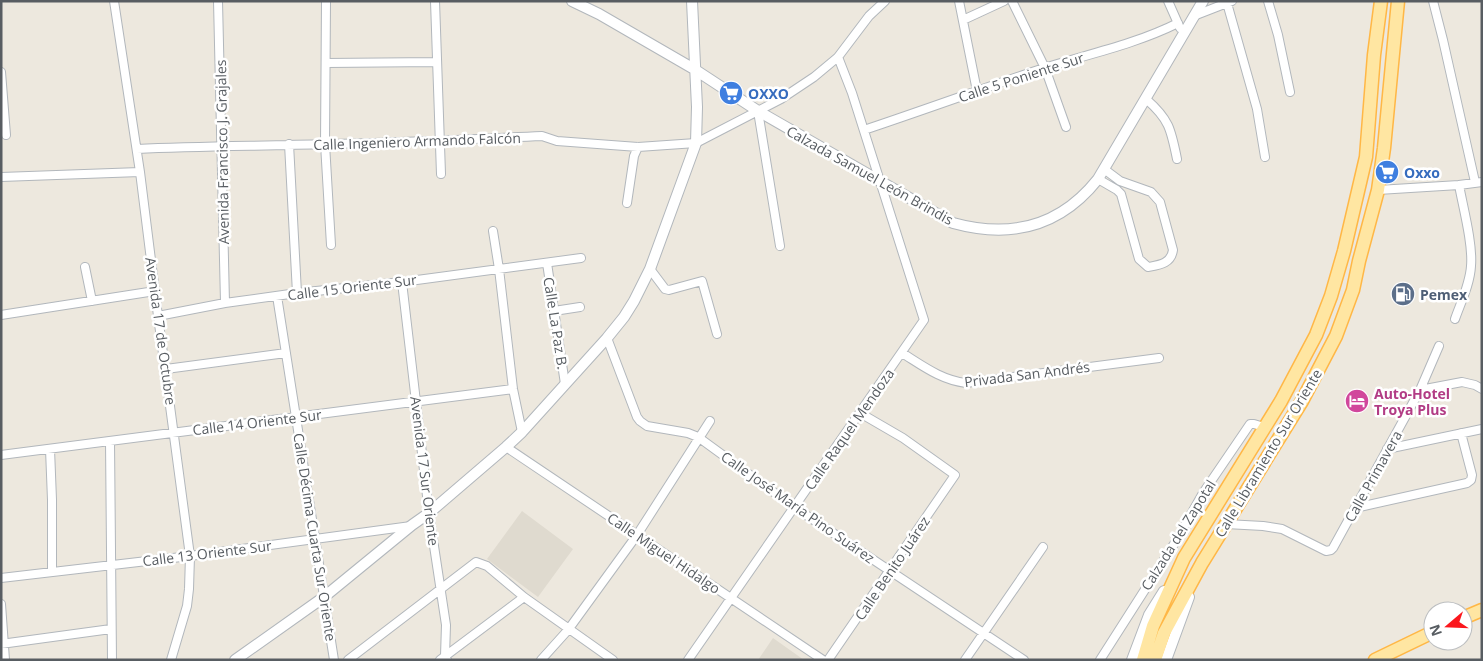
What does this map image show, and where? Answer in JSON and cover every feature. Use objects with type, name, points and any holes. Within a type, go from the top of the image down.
[{"type":"main road","name":"Calle Libramiento Sur Oriente","points":[[1143,660],[1153,626],[1184,558],[1281,401],[1316,335],[1331,296],[1344,251],[1366,157],[1374,55],[1381,1]]},
{"type":"main road","name":"Calle Libramiento Sur Oriente","points":[[1155,660],[1164,633],[1202,563],[1302,401],[1336,336],[1353,290],[1378,190],[1384,148],[1398,1]]},
{"type":"main road","points":[[1375,660],[1423,637]]},
{"type":"street","name":"Avenida 17 de Octubre","points":[[114,1],[137,149],[190,556],[189,589],[186,606],[171,660]]},
{"type":"street","name":"Avenida Francisco J. Grajales","points":[[218,1],[225,303]]},
{"type":"street","points":[[326,1],[325,144],[331,245]]},
{"type":"street","points":[[434,1],[441,174]]},
{"type":"street","name":"Calzada Samuel León Brindis","points":[[572,1],[599,14],[694,69],[758,111],[953,223],[973,229],[1011,230],[1034,226],[1059,215],[1075,204],[1088,191],[1098,179],[1203,1]]},
{"type":"street","points":[[235,660],[324,597],[429,513],[506,447],[522,432],[624,317],[650,269],[696,143],[692,1]]},
{"type":"street","points":[[696,143],[781,99],[814,77],[838,57],[869,16],[885,1]]},
{"type":"street","points":[[959,1],[977,91]]},
{"type":"street","points":[[963,20],[1004,1]]},
{"type":"street","points":[[1012,1],[1045,68],[1066,127]]},
{"type":"street","points":[[1168,1],[1184,36]]},
{"type":"street","points":[[1268,1],[1290,92]]},
{"type":"street","points":[[1378,190],[1478,182],[1432,1]]},
{"type":"street","points":[[1196,15],[1230,2],[1257,109],[1265,157]]},
{"type":"street","name":"Calle 5 Poniente Sur","points":[[864,130],[1045,68],[1143,38],[1178,23]]},
{"type":"street","points":[[838,57],[880,182]]},
{"type":"street","points":[[326,63],[437,62]]},
{"type":"street","points":[[1,72],[6,135]]},
{"type":"street","points":[[1146,99],[1160,111],[1167,123],[1173,138],[1177,159]]},
{"type":"street","points":[[758,111],[780,246]]},
{"type":"street","name":"Calle Ingeniero Armando Falcón","points":[[137,149],[222,145],[441,141],[542,136],[557,141],[638,146],[696,143]]},
{"type":"street","points":[[289,144],[297,293]]},
{"type":"street","points":[[627,203],[634,156],[638,146]]},
{"type":"street","points":[[1098,179],[1121,194],[1139,258],[1148,267],[1165,264],[1172,257],[1173,250],[1160,202],[1151,192],[1120,182],[1104,169]]},
{"type":"street","points":[[1,178],[140,172]]},
{"type":"street","name":"Calle Raquel Mendoza","points":[[688,660],[924,320],[880,182]]},
{"type":"street","points":[[1455,319],[1471,267],[1471,248],[1459,185]]},
{"type":"street","points":[[493,231],[512,389],[522,432]]},
{"type":"street","name":"Calle 15 Oriente Sur","points":[[158,316],[225,303],[297,293],[402,282],[581,258]]},
{"type":"street","name":"Calle La Paz B.","points":[[547,263],[565,384]]},
{"type":"street","points":[[85,267],[92,301]]},
{"type":"street","points":[[650,269],[665,289],[669,290],[702,281],[717,334]]},
{"type":"street","name":"Avenida 17 Sur Oriente","points":[[402,282],[429,513],[446,625],[444,658]]},
{"type":"street","points":[[1,315],[155,291]]},
{"type":"street","name":"Calle Décima Cuarta Sur Oriente","points":[[277,296],[334,660]]},
{"type":"street","points":[[554,311],[580,306]]},
{"type":"street","name":"Calle José María Pino Suárez","points":[[607,338],[640,421],[647,426],[688,433],[698,437],[794,507],[1024,660]]},
{"type":"street","name":"Calle Primavera","points":[[1226,524],[1282,529],[1326,551],[1331,550],[1420,390],[1439,346]]},
{"type":"street","name":"Privada San Andrés","points":[[902,352],[943,378],[954,382],[966,383],[1159,358]]},
{"type":"street","points":[[166,369],[286,353]]},
{"type":"street","points":[[1420,390],[1462,382],[1482,389]]},
{"type":"street","name":"Calle 14 Oriente Sur","points":[[1,455],[512,389]]},
{"type":"street","name":"Calle Benito Juárez","points":[[828,660],[955,475],[903,438],[860,412]]},
{"type":"street","points":[[541,660],[568,630],[637,535],[710,421]]},
{"type":"street","name":"Calzada del Zapotal","points":[[1100,660],[1176,541],[1203,493],[1250,424],[1264,427]]},
{"type":"street","points":[[1387,449],[1482,429]]},
{"type":"street","points":[[1355,508],[1467,483],[1471,480],[1472,475],[1461,433]]},
{"type":"street","points":[[110,441],[112,660]]},
{"type":"street","points":[[1236,444],[1249,451]]},
{"type":"street","name":"Calle Miguel Hidalgo","points":[[506,447],[822,660]]},
{"type":"street","points":[[50,449],[52,572]]},
{"type":"street","name":"Calle 13 Oriente Sur","points":[[1,578],[190,556],[412,525]]},
{"type":"street","points":[[965,660],[1043,547]]},
{"type":"street","points":[[1132,660],[1149,615],[1184,558]]},
{"type":"street","points":[[348,660],[476,562],[487,566],[524,598],[613,660]]},
{"type":"street","points":[[1166,660],[1202,563]]},
{"type":"street","points":[[444,658],[524,598]]},
{"type":"street","points":[[1,604],[5,660]]},
{"type":"street","points":[[3,644],[111,629]]},
{"type":"shaded area","points":[[522,511],[573,549],[538,597],[487,559]]},
{"type":"shaded area","points":[[773,638],[804,660],[758,660]]},
{"type":"place","name":"OXXO","points":[[731,93]]},
{"type":"place","name":"Oxxo","points":[[1387,172]]},
{"type":"place","name":"Pemex","points":[[1403,294]]},
{"type":"place","name":"Auto-Hotel Troya Plus","points":[[1357,401]]}]
